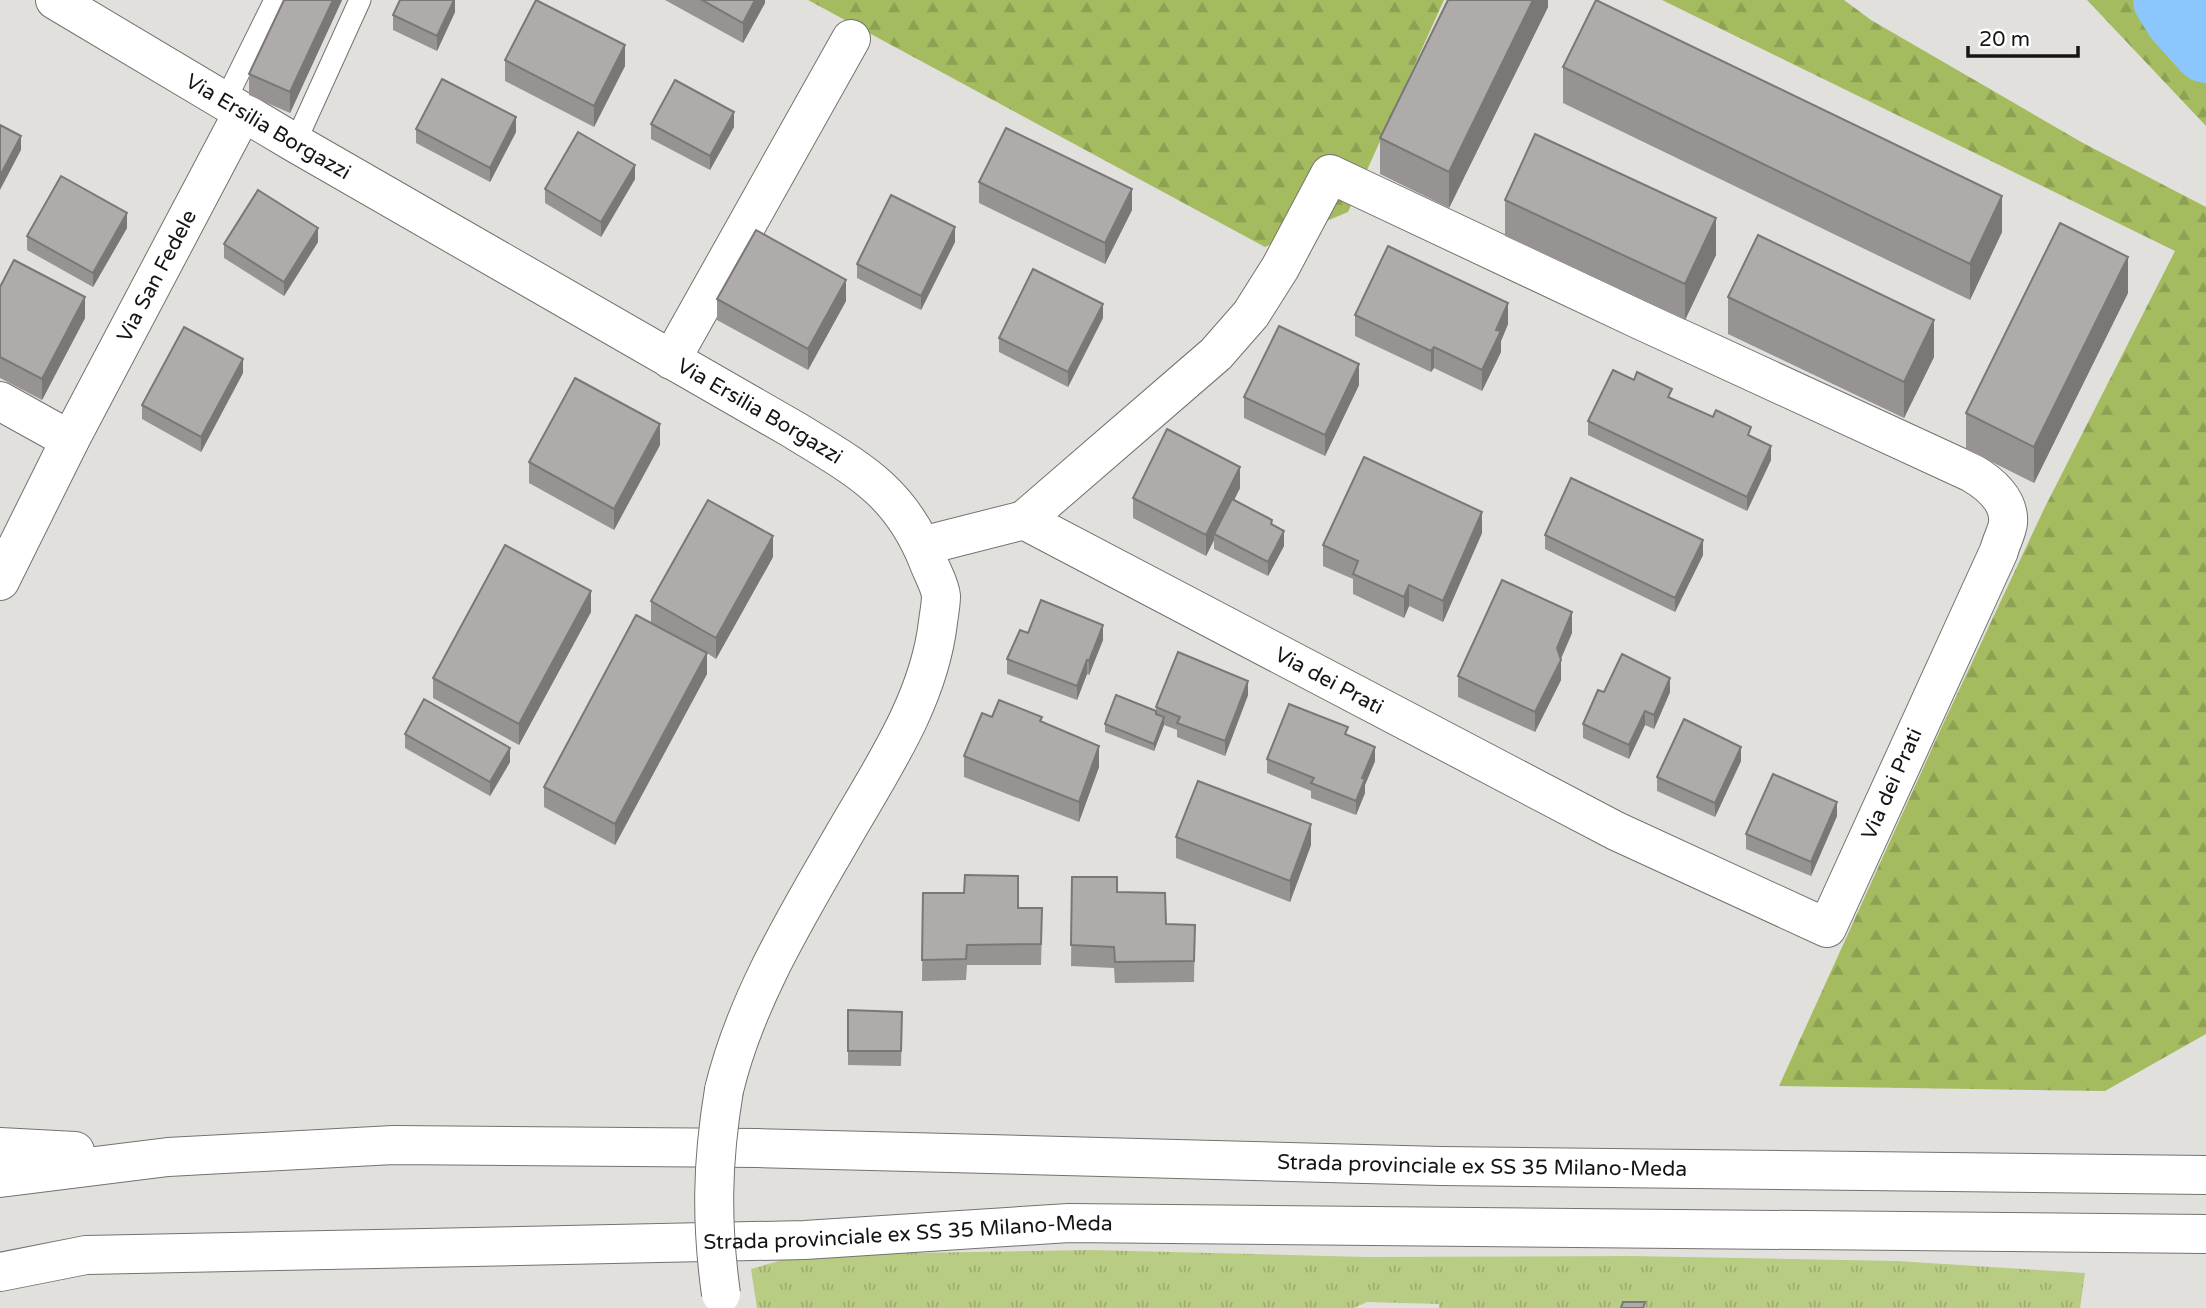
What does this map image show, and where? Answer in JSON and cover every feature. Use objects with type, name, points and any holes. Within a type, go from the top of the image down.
[{"type":"main road","name":"Via Ersilia Borgazzi","points":[[55,0],[295,144],[796,431],[881,488],[904,514],[922,545],[941,595],[936,638],[925,680],[888,759],[817,883],[749,1012],[732,1056],[717,1133],[713,1199],[723,1301]]},
{"type":"main road","points":[[671,360],[851,39]]},
{"type":"main road","name":"Via San Fedele","points":[[0,581],[234,106]]},
{"type":"main road","name":"Via dei Prati","points":[[1330,174],[1972,473],[1994,489],[2004,503],[2008,522],[1999,551],[1826,928],[1616,831],[1024,520],[1216,354],[1251,314],[1280,268],[1330,174]]},
{"type":"main road","points":[[0,401],[70,440]]},
{"type":"main road","points":[[922,545],[1024,520]]},
{"type":"main road","name":"Strada provinciale ex SS 35 Milano-Meda","points":[[168,1157],[393,1145],[757,1148],[1441,1166],[2206,1175]]},
{"type":"main road","points":[[0,1147],[168,1157]]},
{"type":"main road","points":[[0,1178],[168,1157]]},
{"type":"main road","name":"Strada provinciale ex SS 35 Milano-Meda","points":[[0,1272],[86,1255],[805,1240],[1069,1223],[2206,1234]]},
{"type":"lane","points":[[234,106],[275,0]]},
{"type":"lane","points":[[295,144],[360,0]]},
{"type":"green space","points":[[808,0],[1444,0],[1348,212],[1265,247]]},
{"type":"green space","points":[[1662,0],[1844,0],[1871,20],[2083,143],[2206,207],[2206,1034],[2105,1091],[1779,1086],[2044,509],[2175,251]]},
{"type":"green space","points":[[2087,0],[2206,0],[2206,126]]},
{"type":"green space","points":[[1092,1250],[1366,1257],[1631,1256],[1897,1261],[2085,1273],[2080,1308],[1439,1308],[1439,1304],[1367,1302],[1354,1308],[757,1308],[751,1269],[799,1255]]},
{"type":"building","points":[[284,0],[333,0],[290,92],[249,74]]},
{"type":"building","points":[[400,0],[454,0],[437,36],[393,15]]},
{"type":"building","points":[[536,0],[625,45],[594,106],[505,60]]},
{"type":"building","points":[[702,0],[755,0],[743,23]]},
{"type":"building","points":[[1448,0],[1533,0],[1449,172],[1380,138]]},
{"type":"building","points":[[1596,0],[2002,196],[1970,264],[1563,67]]},
{"type":"building","points":[[442,79],[516,117],[490,168],[416,129]]},
{"type":"building","points":[[675,80],[734,112],[710,156],[651,124]]},
{"type":"building","points":[[0,125],[21,136],[0,176]]},
{"type":"building","points":[[1006,128],[1132,189],[1105,243],[979,182]]},
{"type":"building","points":[[578,132],[635,165],[601,222],[545,189]]},
{"type":"building","points":[[1535,134],[1716,218],[1685,284],[1505,200]]},
{"type":"building","points":[[61,176],[127,213],[93,273],[27,236]]},
{"type":"building","points":[[258,190],[318,228],[284,282],[224,244]]},
{"type":"building","points":[[891,195],[955,227],[921,296],[857,264]]},
{"type":"building","points":[[2060,223],[2128,257],[2034,447],[1966,413]]},
{"type":"building","points":[[756,230],[846,280],[808,349],[717,299]]},
{"type":"building","points":[[1758,235],[1934,320],[1904,382],[1728,297]]},
{"type":"building","points":[[1388,246],[1508,303],[1496,330],[1501,331],[1482,370],[1434,347],[1431,351],[1355,315]]},
{"type":"building","points":[[14,260],[85,297],[42,379],[0,357],[0,287]]},
{"type":"building","points":[[1033,269],[1103,304],[1068,372],[999,338]]},
{"type":"building","points":[[1279,326],[1359,364],[1325,435],[1244,397]]},
{"type":"building","points":[[184,327],[243,359],[201,437],[142,405]]},
{"type":"building","points":[[1613,370],[1634,380],[1637,372],[1672,389],[1668,397],[1713,417],[1716,410],[1751,427],[1748,435],[1771,446],[1747,497],[1588,421]]},
{"type":"building","points":[[575,378],[660,424],[614,509],[529,462]]},
{"type":"building","points":[[1167,429],[1240,467],[1206,535],[1133,498]]},
{"type":"building","points":[[1364,457],[1482,512],[1443,601],[1409,585],[1404,597],[1353,574],[1358,561],[1323,545]]},
{"type":"building","points":[[1571,478],[1703,540],[1675,598],[1545,535]]},
{"type":"building","points":[[1232,499],[1272,520],[1271,524],[1284,531],[1268,562],[1214,534]]},
{"type":"building","points":[[708,500],[773,536],[716,638],[651,601]]},
{"type":"building","points":[[505,545],[591,591],[519,724],[433,678]]},
{"type":"building","points":[[1502,580],[1572,612],[1557,648],[1561,660],[1535,712],[1458,676]]},
{"type":"building","points":[[1041,600],[1103,625],[1077,686],[1007,659],[1020,630],[1028,633]]},
{"type":"building","points":[[636,615],[707,653],[615,824],[544,787]]},
{"type":"building","points":[[1178,652],[1248,681],[1225,741],[1177,723],[1180,717],[1156,707]]},
{"type":"building","points":[[1622,654],[1670,678],[1654,715],[1645,711],[1629,745],[1583,724],[1598,690],[1604,692]]},
{"type":"building","points":[[1116,695],[1156,711],[1156,714],[1164,717],[1154,744],[1105,724]]},
{"type":"building","points":[[424,699],[510,748],[490,782],[405,734]]},
{"type":"building","points":[[999,700],[1042,717],[1040,721],[1099,746],[1079,802],[964,756],[982,713],[992,717]]},
{"type":"building","points":[[1289,704],[1348,727],[1345,734],[1375,747],[1356,801],[1311,783],[1314,778],[1267,759]]},
{"type":"building","points":[[1684,719],[1741,747],[1715,803],[1657,777]]},
{"type":"building","points":[[1773,774],[1837,802],[1811,862],[1746,834]]},
{"type":"building","points":[[1198,781],[1311,824],[1290,881],[1176,837]]},
{"type":"building","points":[[965,875],[1018,876],[1018,908],[1042,908],[1041,944],[967,945],[966,959],[922,960],[923,893],[964,893]]},
{"type":"building","points":[[1072,877],[1117,877],[1117,892],[1165,893],[1166,924],[1195,925],[1194,961],[1115,962],[1114,947],[1071,945]]},
{"type":"building","points":[[848,1010],[902,1012],[901,1051],[848,1051]]},
{"type":"building","points":[[1623,1302],[1645,1302],[1643,1308],[1621,1308]]},
{"type":"waterway","points":[[2166,0],[2178,19],[2206,50]]}]
